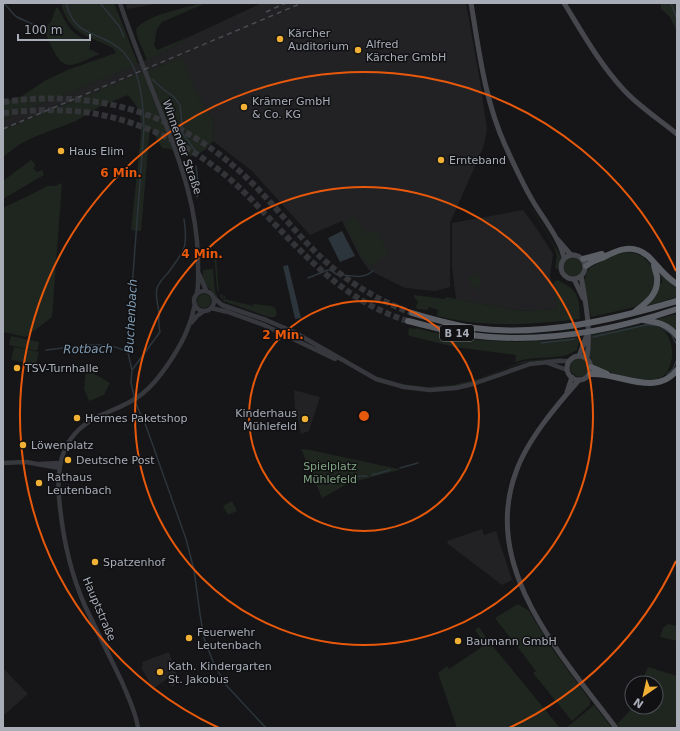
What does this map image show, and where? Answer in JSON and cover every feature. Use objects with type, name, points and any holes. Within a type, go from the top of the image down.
[{"type":"highway","points":[[583,259],[626,249],[634,250],[647,256],[667,277],[677,284]]},
{"type":"highway","points":[[586,266],[607,254]]},
{"type":"highway","points":[[632,314],[645,304],[653,294],[657,278],[654,264]]},
{"type":"highway","name":"B 14","points":[[412,313],[456,325],[475,328],[506,330],[541,329],[579,325],[632,314],[677,301]]},
{"type":"highway","name":"B 14","points":[[408,320],[447,331],[469,335],[513,337],[545,336],[580,332],[642,319],[677,309]]},
{"type":"highway","points":[[642,319],[664,324],[671,328],[677,336]]},
{"type":"highway","points":[[592,367],[610,375],[636,382],[652,384],[665,381],[677,370]]},
{"type":"highway","points":[[590,374],[610,375]]},
{"type":"main road","points":[[472,3],[485,80],[490,101],[505,144],[533,201],[555,237],[564,259]]},
{"type":"main road","points":[[564,3],[599,60],[624,90],[677,134]]},
{"type":"main road","points":[[555,237],[571,255]]},
{"type":"main road","points":[[571,255],[576,255],[583,259],[586,266],[585,271],[581,276],[574,279],[567,278],[562,272],[561,266],[564,259],[571,255]]},
{"type":"main road","points":[[563,398],[579,380],[586,378],[590,374],[592,367],[587,358],[587,311],[581,276]]},
{"type":"main road","points":[[574,279],[586,304]]},
{"type":"main road","points":[[579,356],[586,343]]},
{"type":"main road","points":[[579,380],[572,377],[568,370],[569,361],[572,358],[579,356],[587,358]]},
{"type":"main road","points":[[572,377],[569,388],[563,398],[524,453],[516,470],[510,490],[506,518],[507,538],[516,573],[532,609],[560,653],[616,728]]},
{"type":"street","name":"Winnender Straße","points":[[120,3],[138,54],[182,166],[193,208],[199,248],[197,293]]},
{"type":"street","points":[[198,273],[206,290],[211,293],[222,305],[266,320],[294,332],[358,370]]},
{"type":"street","points":[[3,463],[18,462],[59,468],[59,462],[66,445],[77,431],[96,418],[129,402],[141,394],[162,372],[178,347],[189,325],[195,304],[194,298],[200,291],[206,290]]},
{"type":"street","points":[[189,325],[197,316],[211,308],[215,299]]},
{"type":"street","points":[[195,304],[197,308],[204,311]]},
{"type":"street","points":[[211,308],[230,312],[264,325],[376,379],[397,386],[421,390],[448,390],[473,384],[522,366],[541,362],[569,361]]},
{"type":"street","points":[[541,362],[557,365],[568,370]]},
{"type":"street","points":[[38,464],[46,462],[59,462]]},
{"type":"street","name":"Hauptstraße","points":[[59,468],[61,518],[67,550],[73,570],[85,606],[127,694],[136,717],[138,728]]},
{"type":"shaded area","points":[[126,3],[161,3],[127,9]]},
{"type":"shaded area","name":"Alfred Kärcher GmbH","points":[[262,3],[466,3],[487,130],[483,148],[450,223],[450,287],[435,291],[405,288],[369,270],[361,259],[342,221],[310,235],[252,171],[213,141],[214,123],[198,95],[165,64],[3,130],[3,120],[166,51],[191,36]]},
{"type":"shaded area","points":[[523,210],[553,254],[550,275],[557,309],[529,311],[515,310],[456,299],[452,265],[452,223]]},
{"type":"shaded area","points":[[342,231],[355,256],[340,262],[328,238]]},
{"type":"shaded area","points":[[288,265],[301,318],[295,319],[283,266]]},
{"type":"shaded area","name":"Kinderhaus Mühlefeld","points":[[294,390],[320,397],[309,431],[301,434],[295,407]]},
{"type":"shaded area","points":[[482,529],[484,535],[496,531],[512,580],[502,585],[448,544],[447,541]]},
{"type":"shaded area","name":"Kath. Kindergarten St. Jakobus","points":[[169,652],[179,681],[172,687],[168,678],[153,689],[141,667],[143,666],[142,662]]},
{"type":"shaded area","points":[[3,668],[28,694],[3,716]]},
{"type":"green space","points":[[61,3],[114,3],[138,64],[3,120],[3,102],[22,96],[46,80],[70,69],[116,53],[113,48],[88,37],[74,28],[64,13]]},
{"type":"green space","points":[[201,3],[206,3],[162,22],[157,29],[154,45],[157,50],[191,36],[147,60],[137,36],[136,29],[149,19]]},
{"type":"green space","points":[[661,3],[675,3],[677,7],[677,32],[670,17],[661,9]]},
{"type":"green space","points":[[56,8],[58,8],[70,29],[78,36],[91,42],[89,49],[100,54],[71,65],[62,62],[54,52],[44,29],[51,22]]},
{"type":"green space","points":[[181,58],[198,95],[214,123],[213,141],[206,149],[197,155],[185,157],[170,149],[162,148],[150,127],[141,231],[131,230],[141,122],[138,109],[128,95],[97,108],[76,121],[34,137],[20,144],[3,157],[3,130]]},
{"type":"green space","points":[[31,160],[35,164],[35,167],[33,168],[37,172],[42,170],[44,175],[3,199],[3,181]]},
{"type":"green space","points":[[62,183],[52,317],[26,337],[3,332],[3,208],[47,186],[54,186]]},
{"type":"green space","points":[[527,207],[534,211],[559,253],[561,259],[557,270],[555,267],[557,257],[554,246],[534,212]]},
{"type":"green space","points":[[356,217],[366,235],[377,229],[388,255],[371,264],[375,271],[361,256],[345,221]]},
{"type":"green space","points":[[627,252],[638,254],[652,267],[654,284],[651,293],[644,301],[635,307],[591,317],[584,280],[589,268],[614,254]]},
{"type":"green space","points":[[215,253],[216,255],[219,293],[217,289]]},
{"type":"green space","points":[[573,257],[580,260],[583,267],[580,274],[573,277],[566,274],[563,267],[566,260]]},
{"type":"green space","points":[[213,269],[215,291],[219,300],[217,300],[215,295],[205,284],[203,276],[203,270]]},
{"type":"green space","points":[[658,272],[677,286],[677,297],[647,306],[659,284],[662,283],[662,279]]},
{"type":"green space","points":[[480,274],[482,283],[479,283],[480,292],[469,281],[469,278],[472,275]]},
{"type":"green space","points":[[558,280],[575,292],[579,304],[580,319],[526,324],[491,324],[455,320],[437,316],[438,310],[429,307],[428,310],[417,309],[416,306],[418,302],[414,297],[414,295],[445,299],[446,297],[515,310],[529,311],[557,309],[553,285],[554,282]]},
{"type":"green space","points":[[204,294],[209,296],[211,301],[209,306],[204,308],[199,306],[197,301],[199,296]]},
{"type":"green space","points":[[219,294],[223,295],[222,300]]},
{"type":"green space","points":[[224,295],[225,299],[253,306],[253,304],[272,306],[276,310],[275,317],[269,317],[223,301]]},
{"type":"green space","points":[[677,314],[677,333],[657,320],[657,319]]},
{"type":"green space","points":[[645,324],[656,326],[665,331],[670,340],[672,351],[671,361],[668,371],[661,378],[652,381],[638,380],[598,368],[591,361],[591,335]]},
{"type":"green space","points":[[409,328],[416,328],[445,335],[445,337],[446,335],[480,340],[513,342],[580,337],[577,350],[566,355],[527,359],[515,362],[516,355],[455,347],[410,336],[408,334]]},
{"type":"green space","points":[[11,336],[39,342],[37,351],[9,345]]},
{"type":"green space","points":[[14,347],[39,352],[36,364],[11,360]]},
{"type":"green space","points":[[580,357],[587,360],[590,367],[587,374],[580,377],[573,374],[570,367],[573,360]]},
{"type":"green space","points":[[563,358],[562,359],[519,364],[506,368],[524,361]]},
{"type":"green space","points":[[86,369],[110,383],[104,395],[89,401],[84,389]]},
{"type":"green space","points":[[495,372],[472,382],[455,386],[428,387],[453,385],[478,379]]},
{"type":"green space","name":"Spielplatz Mühlefeld","points":[[301,449],[399,470],[349,483],[322,498]]},
{"type":"green space","points":[[232,501],[237,511],[228,515],[223,506]]},
{"type":"green space","points":[[518,604],[529,611],[555,653],[590,700],[590,705],[572,721],[533,673],[536,671],[495,618]]},
{"type":"green space","points":[[668,624],[677,626],[677,641],[660,637],[663,628]]},
{"type":"green space","points":[[479,627],[487,639],[560,728],[457,728],[438,673],[447,666],[449,669],[485,645],[475,630]]},
{"type":"green space","points":[[648,667],[677,676],[677,728],[621,728],[617,724],[626,715],[664,715],[664,675],[644,675]]},
{"type":"green space","points":[[594,705],[612,728],[566,728]]},
{"type":"waterway","points":[[3,3],[17,17],[32,24]]},
{"type":"waterway","name":"Buchenbach","points":[[66,3],[75,22],[81,28],[111,42],[119,48],[132,64],[136,74],[143,107],[144,128],[128,341],[128,353],[132,370],[131,383],[136,404],[146,426],[186,539],[194,570],[204,638],[208,649],[214,664],[226,685],[266,728]]},
{"type":"waterway","points":[[100,3],[119,26],[124,37]]},
{"type":"waterway","points":[[671,3],[677,19]]},
{"type":"waterway","points":[[152,79],[174,97],[180,105],[183,134],[197,153]]},
{"type":"waterway","points":[[196,166],[199,191],[197,197]]},
{"type":"waterway","points":[[132,370],[160,332],[156,291],[160,282],[178,259],[184,248],[186,237],[184,219]]},
{"type":"waterway","points":[[308,278],[328,270],[338,275],[356,276],[364,276],[373,271]]},
{"type":"waterway","points":[[593,337],[646,325],[656,325]]},
{"type":"waterway","points":[[661,327],[671,334],[677,345]]},
{"type":"waterway","points":[[541,343],[575,339]]},
{"type":"waterway","name":"Rotbach","points":[[46,350],[100,345],[120,348],[128,353]]},
{"type":"waterway","points":[[667,374],[673,369],[677,359]]},
{"type":"waterway","points":[[400,468],[418,463]]},
{"type":"waterway","points":[[372,475],[390,470]]},
{"type":"waterway","points":[[352,479],[359,476],[367,476]]},
{"type":"waterway","points":[[329,484],[347,481]]},
{"type":"tunnel","points":[[3,102],[39,99],[73,99],[107,104],[139,112],[170,124],[199,141],[227,161],[264,195],[312,249],[333,268],[351,282],[371,294],[412,313]]},
{"type":"tunnel","points":[[3,113],[44,110],[84,112],[129,122],[172,140],[192,151],[229,178],[300,251],[339,285],[383,312],[408,321]]},
{"type":"railway","points":[[266,12],[286,3]]},
{"type":"railway","points":[[3,129],[302,3]]},
{"type":"place","name":"Kärcher Auditorium","points":[[280,39]]},
{"type":"place","name":"Alfred Kärcher GmbH","points":[[358,50]]},
{"type":"place","name":"Krämer GmbH & Co. KG","points":[[244,107]]},
{"type":"place","name":"Haus Elim","points":[[61,151]]},
{"type":"place","name":"Ernteband","points":[[441,160]]},
{"type":"place","name":"TSV-Turnhalle","points":[[17,368]]},
{"type":"place","name":"Hermes Paketshop","points":[[77,418]]},
{"type":"place","name":"Kinderhaus Mühlefeld","points":[[305,419]]},
{"type":"place","name":"Löwenplatz","points":[[23,445]]},
{"type":"place","name":"Deutsche Post","points":[[68,460]]},
{"type":"place","name":"Rathaus Leutenbach","points":[[39,483]]},
{"type":"place","name":"Spatzenhof","points":[[95,562]]},
{"type":"place","name":"Feuerwehr Leutenbach","points":[[189,638]]},
{"type":"place","name":"Baumann GmbH","points":[[458,641]]},
{"type":"place","name":"Kath. Kindergarten St. Jakobus","points":[[160,672]]}]
